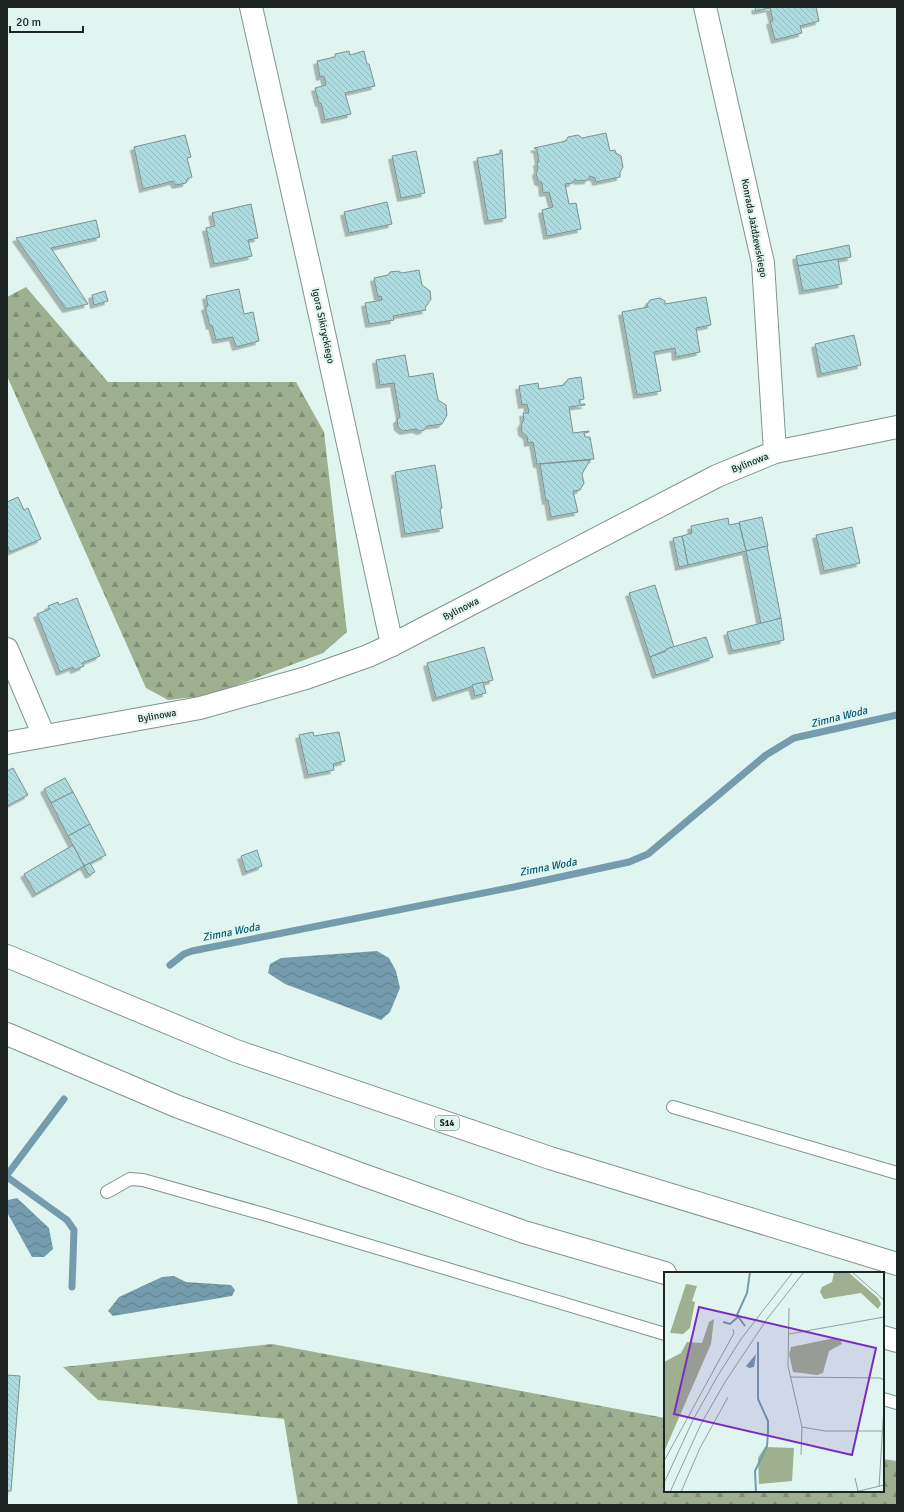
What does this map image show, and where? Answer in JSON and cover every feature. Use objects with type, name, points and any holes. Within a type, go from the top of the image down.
[{"type":"main road","name":"Igora Sikiryckiego","points":[[251,7],[317,298],[392,645]]},
{"type":"main road","name":"Konrada Jażdżewskiego","points":[[704,7],[763,263],[775,452]]},
{"type":"main road","name":"Bylinowa","points":[[7,743],[200,708],[306,678],[392,645],[717,476],[775,452],[897,427]]},
{"type":"main road","points":[[7,649],[44,736]]},
{"type":"main road","name":"S14","points":[[7,956],[251,1056],[550,1158],[897,1264]]},
{"type":"main road","points":[[7,1034],[176,1106],[363,1175],[524,1232],[664,1273]]},
{"type":"main road","points":[[884,1337],[897,1341]]},
{"type":"lane","points":[[673,1107],[897,1173]]},
{"type":"lane","points":[[107,1192],[130,1179],[143,1180],[267,1215],[664,1334]]},
{"type":"lane","points":[[884,1399],[897,1403]]},
{"type":"green space","points":[[26,287],[108,382],[296,382],[324,432],[347,632],[323,653],[211,695],[168,700],[146,688],[7,376],[7,297]]},
{"type":"green space","points":[[272,1344],[664,1418],[664,1492],[884,1492],[884,1459],[897,1461],[897,1505],[298,1505],[284,1419],[98,1400],[63,1367]]},
{"type":"water","points":[[377,951],[389,958],[396,971],[400,988],[390,1012],[381,1020],[285,984],[268,973],[270,964],[281,958]]},
{"type":"water","points":[[17,1198],[49,1228],[53,1249],[44,1257],[32,1257],[8,1214],[8,1200]]},
{"type":"water","points":[[174,1276],[186,1282],[231,1285],[235,1290],[232,1296],[113,1316],[108,1311],[119,1297],[162,1277]]},
{"type":"building","points":[[755,7],[816,7],[819,21],[800,26],[802,33],[775,40],[770,21],[773,21],[770,8],[756,11]]},
{"type":"building","points":[[349,51],[350,55],[364,51],[375,86],[345,93],[351,114],[325,120],[321,103],[319,103],[315,88],[326,85],[324,76],[320,77],[317,61],[335,57],[335,54]]},
{"type":"building","points":[[606,133],[610,151],[615,150],[616,153],[621,156],[623,167],[620,172],[620,177],[596,182],[595,178],[590,176],[588,180],[578,181],[575,179],[572,183],[565,184],[569,204],[576,203],[581,229],[547,236],[542,210],[553,207],[549,192],[543,193],[542,183],[538,181],[536,173],[538,169],[537,162],[539,162],[537,149],[534,148],[566,141],[568,137],[578,135],[582,138]]},
{"type":"building","points":[[185,135],[191,157],[187,158],[192,177],[187,179],[186,183],[176,185],[173,181],[143,189],[134,147]]},
{"type":"building","points":[[500,150],[502,150],[506,218],[488,221],[477,158],[500,154]]},
{"type":"building","points":[[416,151],[425,193],[401,198],[392,156]]},
{"type":"building","points":[[387,202],[392,224],[349,233],[344,212]]},
{"type":"building","points":[[251,204],[258,238],[248,240],[252,256],[214,264],[206,228],[215,226],[212,213]]},
{"type":"building","points":[[96,220],[100,237],[51,248],[88,304],[66,309],[16,238]]},
{"type":"building","points":[[849,245],[851,257],[798,266],[796,256]]},
{"type":"building","points":[[838,259],[842,284],[803,291],[798,266]]},
{"type":"building","points":[[419,270],[422,285],[430,291],[431,299],[425,308],[426,310],[393,316],[394,320],[369,324],[365,303],[382,300],[381,296],[378,297],[374,278],[388,275],[390,272],[398,271],[402,273]]},
{"type":"building","points":[[239,289],[244,314],[253,312],[259,341],[236,347],[233,337],[216,340],[212,325],[210,326],[205,307],[208,306],[206,296]]},
{"type":"building","points":[[105,291],[108,301],[94,305],[92,295]]},
{"type":"building","points":[[706,297],[711,325],[696,328],[700,352],[676,357],[675,348],[654,352],[661,391],[637,395],[622,312],[648,307],[647,305],[650,300],[660,298],[665,301],[665,304]]},
{"type":"building","points":[[854,335],[861,365],[821,374],[815,344]]},
{"type":"building","points":[[405,355],[409,377],[433,373],[438,400],[446,405],[447,415],[442,424],[427,426],[424,430],[420,431],[416,429],[403,431],[398,427],[397,420],[400,417],[394,383],[380,385],[376,360]]},
{"type":"building","points":[[581,377],[584,399],[579,400],[580,404],[585,405],[569,407],[573,433],[589,431],[584,433],[585,437],[590,437],[594,459],[537,464],[533,442],[528,443],[527,436],[522,432],[521,425],[524,420],[523,413],[529,413],[527,404],[522,405],[519,386],[538,383],[539,389],[564,385],[568,379]]},
{"type":"building","points":[[590,460],[582,474],[584,483],[580,490],[573,491],[578,512],[551,517],[548,500],[546,501],[540,464]]},
{"type":"building","points":[[435,465],[442,508],[440,509],[443,528],[405,534],[395,472]]},
{"type":"building","points":[[18,497],[24,510],[28,508],[41,539],[10,552],[7,544],[7,502]]},
{"type":"building","points":[[762,517],[768,546],[746,551],[739,522]]},
{"type":"building","points":[[728,518],[729,525],[739,523],[746,551],[688,565],[682,536],[692,533],[691,526]]},
{"type":"building","points":[[852,527],[860,563],[824,571],[816,535]]},
{"type":"building","points":[[682,536],[688,565],[679,567],[673,538]]},
{"type":"building","points":[[767,546],[781,618],[761,624],[746,551]]},
{"type":"building","points":[[655,585],[674,647],[650,657],[629,593]]},
{"type":"building","points":[[77,598],[100,656],[82,663],[84,666],[74,670],[73,667],[60,672],[37,614],[50,609],[48,606],[58,602],[59,605]]},
{"type":"building","points":[[781,618],[784,640],[732,651],[727,632]]},
{"type":"building","points":[[706,637],[713,657],[656,675],[650,657],[666,651],[666,649]]},
{"type":"building","points":[[484,647],[493,680],[436,698],[427,663]]},
{"type":"building","points":[[483,682],[486,693],[475,696],[472,685]]},
{"type":"building","points":[[313,732],[314,736],[339,732],[345,761],[333,764],[334,770],[308,775],[299,735]]},
{"type":"building","points":[[13,768],[28,795],[7,806],[7,771]]},
{"type":"building","points":[[65,778],[73,792],[51,803],[44,789]]},
{"type":"building","points":[[73,792],[90,824],[68,836],[51,803]]},
{"type":"building","points":[[90,824],[106,855],[84,866],[68,836]]},
{"type":"building","points":[[73,845],[84,866],[36,894],[24,874]]},
{"type":"building","points":[[257,850],[262,866],[246,872],[241,856]]},
{"type":"building","points":[[90,863],[95,872],[89,875],[84,866]]},
{"type":"building","points":[[7,1375],[20,1376],[11,1491],[7,1491]]},
{"type":"waterway","name":"Zimna Woda","points":[[170,965],[184,954],[192,951],[514,887],[629,862],[648,854],[766,755],[794,738],[897,715]]},
{"type":"waterway","name":"Zimna Woda","points":[[7,1175],[64,1099]]},
{"type":"waterway","points":[[7,1177],[67,1220],[74,1230],[72,1287]]}]
